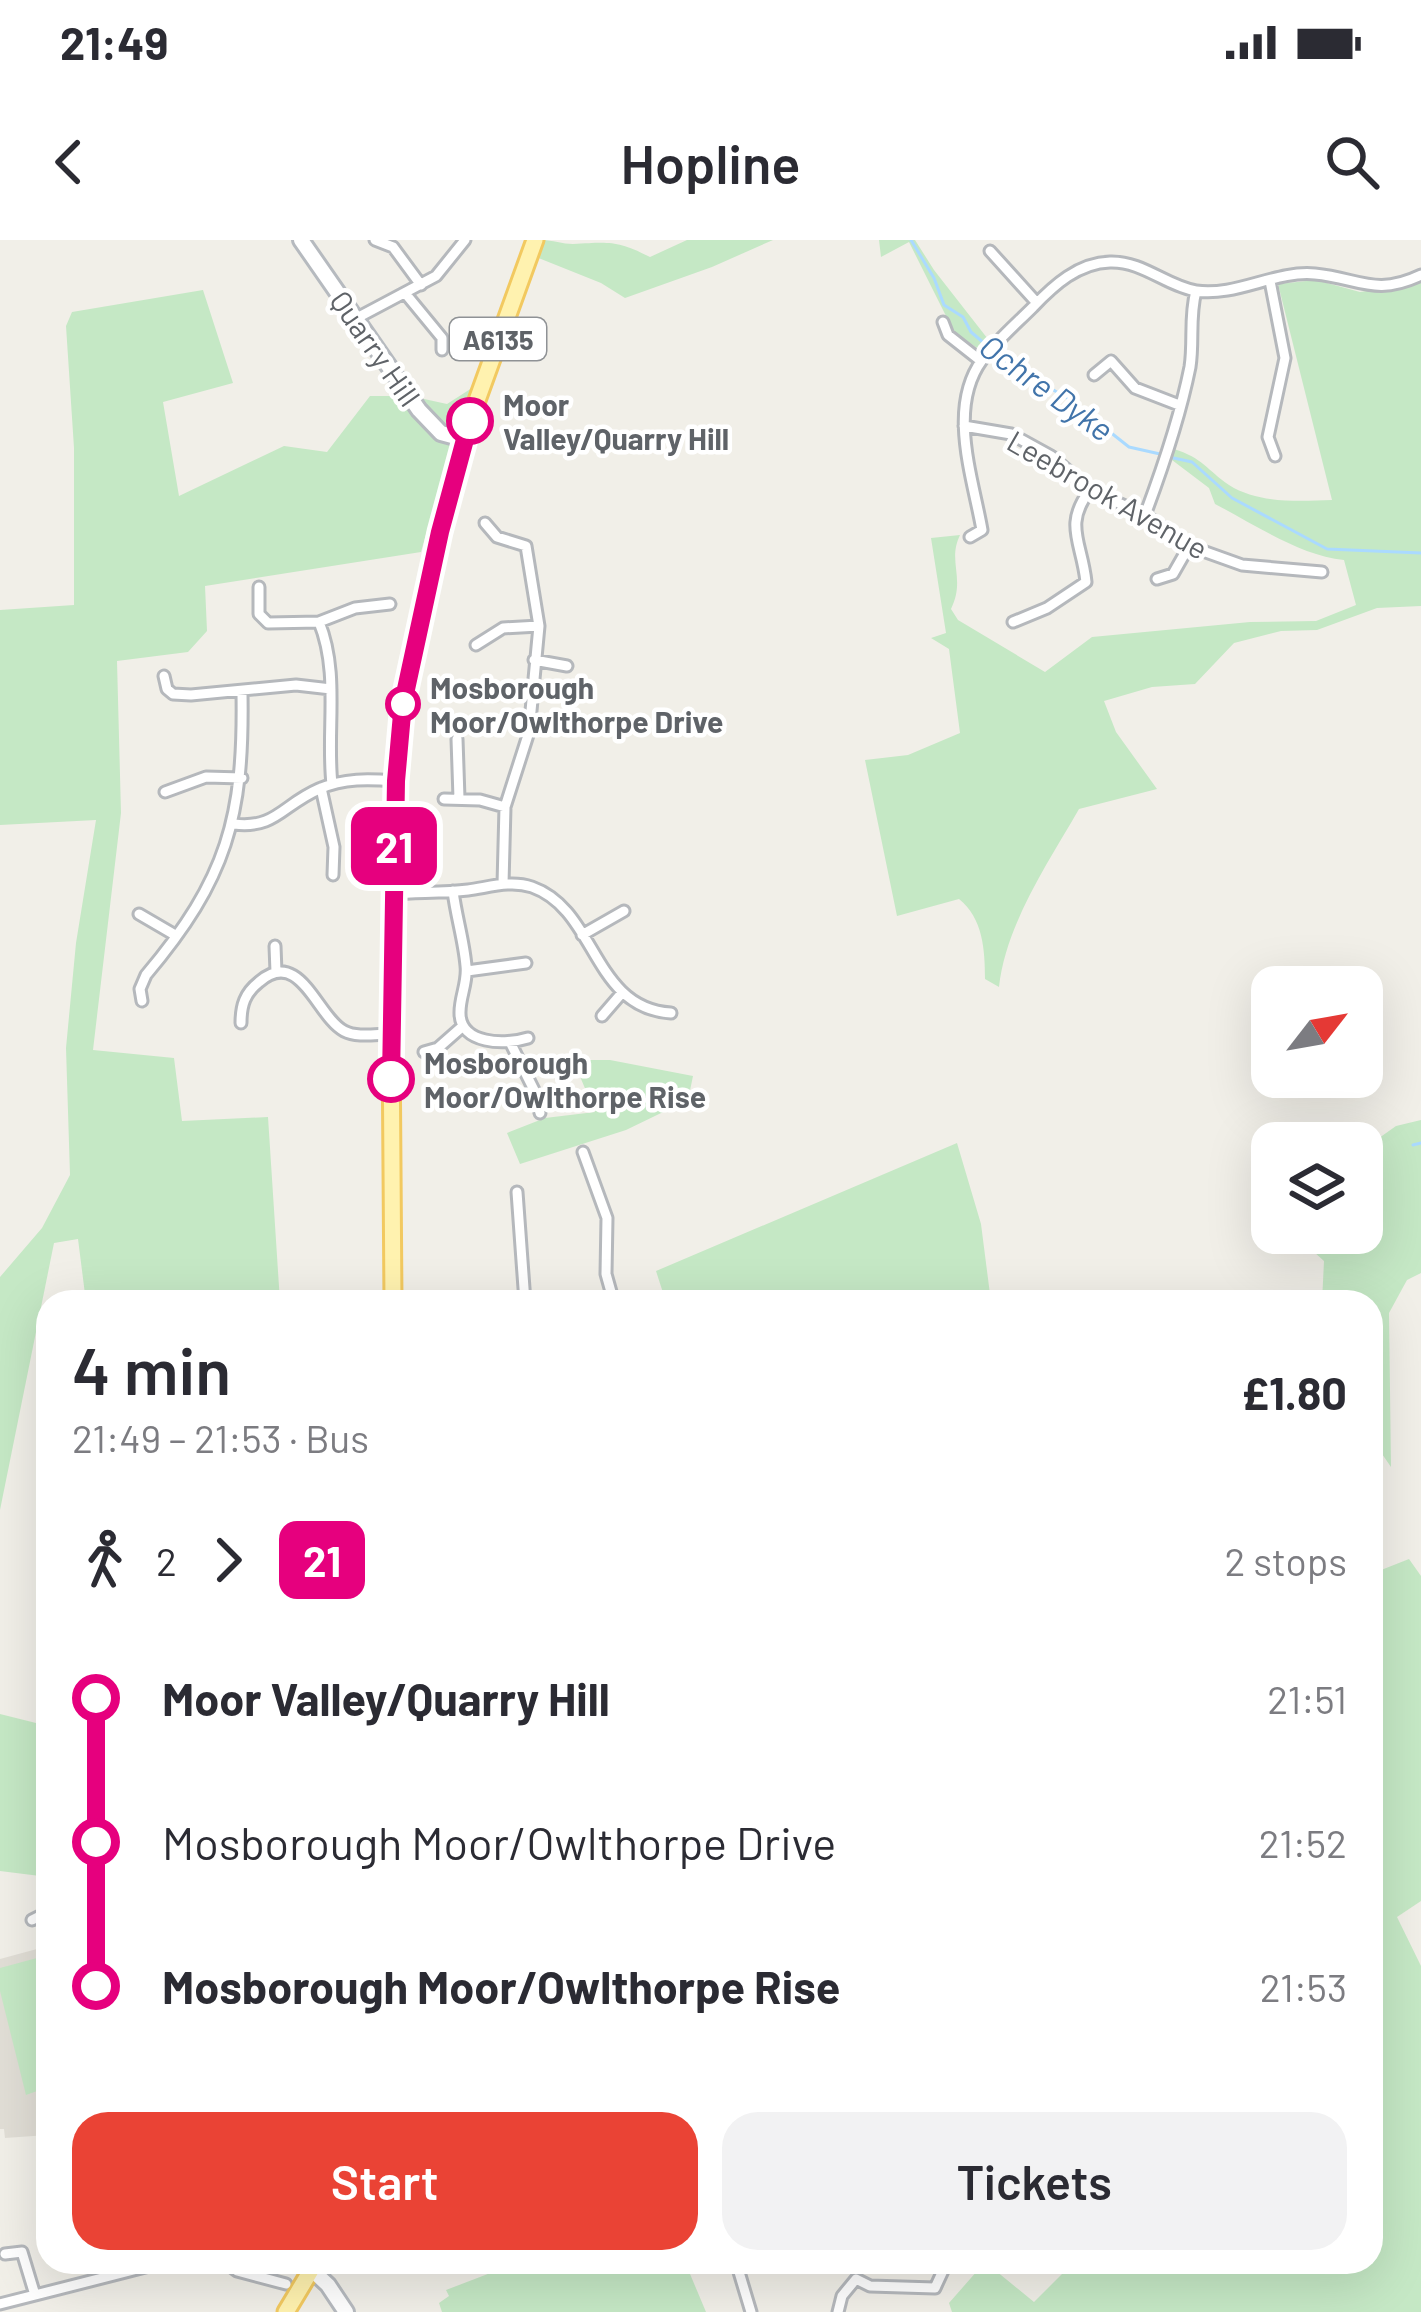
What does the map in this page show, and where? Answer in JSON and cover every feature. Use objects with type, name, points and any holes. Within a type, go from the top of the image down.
[{"type":"main road","name":"Quarry Hill","points":[[301,240],[418,410],[441,433],[463,440]]},
{"type":"main road","name":"A6135","points":[[393,1290],[393,894],[403,703],[463,440],[535,240]]},
{"type":"main road","points":[[286,2312],[303,2274]]},
{"type":"main road","points":[[318,2274],[346,2312]]},
{"type":"street","points":[[375,240],[393,247],[421,286]]},
{"type":"street","points":[[355,319],[421,286],[449,264],[465,240]]},
{"type":"street","points":[[990,251],[1036,303]]},
{"type":"street","points":[[982,530],[964,426],[970,384],[983,359],[1073,272],[1109,262],[1139,266],[1196,291],[1315,274],[1375,288],[1396,286],[1421,275]]},
{"type":"street","points":[[1270,281],[1285,358],[1268,437],[1275,457]]},
{"type":"street","points":[[1145,515],[1193,348],[1190,315],[1196,291]]},
{"type":"street","points":[[405,293],[442,338],[442,350]]},
{"type":"street","points":[[944,322],[948,335],[983,359]]},
{"type":"street","points":[[1094,375],[1111,361],[1135,388],[1179,405]]},
{"type":"street","name":"Leebrook Avenue","points":[[964,426],[1011,434],[1051,456],[1090,490],[1145,515],[1189,546],[1242,565],[1322,572]]},
{"type":"street","points":[[1086,582],[1074,524],[1077,507],[1090,490]]},
{"type":"street","points":[[485,524],[497,537],[526,546],[538,626],[529,732],[505,807],[503,884]]},
{"type":"street","points":[[970,537],[982,530],[996,535]]},
{"type":"street","points":[[1157,579],[1174,574],[1189,546]]},
{"type":"street","points":[[1013,622],[1047,608],[1086,582],[1103,586]]},
{"type":"street","points":[[260,586],[264,622],[319,622],[356,608],[390,604]]},
{"type":"street","points":[[319,622],[331,689],[326,786],[333,875]]},
{"type":"street","points":[[476,645],[503,628],[538,626]]},
{"type":"street","points":[[534,660],[567,666]]},
{"type":"street","points":[[164,676],[173,694],[242,693],[296,685],[331,689]]},
{"type":"street","points":[[142,1001],[140,989],[146,975],[211,884],[234,824],[242,778],[242,693]]},
{"type":"street","points":[[457,739],[459,798]]},
{"type":"street","points":[[165,792],[206,777],[242,778]]},
{"type":"street","points":[[234,824],[265,824],[291,802],[326,786],[353,780],[396,781]]},
{"type":"street","points":[[444,799],[505,807]]},
{"type":"street","points":[[393,894],[503,884],[544,892],[561,905],[621,994],[652,1010],[671,1013]]},
{"type":"street","points":[[453,891],[467,971],[459,1016],[463,1026],[489,1042],[511,1044],[528,1038]]},
{"type":"street","points":[[582,935],[624,911]]},
{"type":"street","points":[[139,914],[175,934]]},
{"type":"street","points":[[275,946],[276,972]]},
{"type":"street","points":[[467,971],[526,963]]},
{"type":"street","points":[[241,1023],[247,992],[276,972],[309,986],[340,1029],[350,1034],[391,1034]]},
{"type":"street","points":[[602,1016],[621,994]]},
{"type":"street","points":[[424,1052],[438,1048],[463,1026]]},
{"type":"street","points":[[511,1044],[537,1096],[540,1113]]},
{"type":"street","points":[[583,1152],[607,1218],[608,1290]]},
{"type":"street","points":[[517,1192],[523,1290]]},
{"type":"street","points":[[518,1206],[536,1206]]},
{"type":"street","points":[[32,1920],[36,1918]]},
{"type":"street","points":[[5,2254],[22,2252],[34,2295]]},
{"type":"street","points":[[0,2304],[116,2274]]},
{"type":"street","points":[[248,2274],[286,2284]]},
{"type":"street","points":[[740,2274],[751,2312]]},
{"type":"street","points":[[838,2312],[854,2274],[870,2286],[934,2288],[941,2274]]},
{"type":"shaded area","points":[[36,1949],[36,2136],[5,2138],[0,2129],[0,1959]]},
{"type":"green space","points":[[542,240],[613,243],[650,257],[687,240],[773,240],[625,298],[536,257]]},
{"type":"green space","points":[[879,240],[915,240],[991,343],[980,350],[954,332],[909,242],[881,257]]},
{"type":"green space","points":[[1316,280],[1360,292],[1421,283],[1421,606],[1377,608],[1317,630],[1281,631],[1234,643],[1195,684],[1152,687],[1104,701],[1116,732],[1157,789],[1079,809],[1019,917],[999,987],[985,979],[978,925],[959,899],[897,916],[865,760],[908,755],[960,733],[949,649],[931,638],[946,633],[931,538],[960,535],[951,609],[958,620],[1045,672],[1092,637],[1250,622],[1316,621],[1356,605],[1344,560],[1294,546],[1215,504],[1209,488],[1172,460],[1174,449],[1184,453],[1253,496],[1332,500],[1278,284]]},
{"type":"green space","points":[[203,290],[233,383],[163,402],[179,496],[284,446],[327,452],[370,396],[400,396],[423,423],[452,443],[421,552],[205,586],[207,631],[188,652],[117,661],[121,813],[93,1050],[174,1058],[182,1121],[268,1117],[279,1290],[84,1290],[78,1239],[54,1243],[44,1290],[36,1290],[36,1332],[0,1510],[0,1277],[42,1228],[70,1175],[66,1048],[76,943],[96,820],[0,825],[0,610],[74,605],[74,448],[66,326],[72,312]]},
{"type":"green space","points":[[472,388],[461,421],[453,426],[441,426],[415,397],[447,404]]},
{"type":"green space","points":[[573,1060],[610,1060],[693,1076],[688,1100],[626,1130],[520,1164],[507,1133],[545,1118],[595,1112]]},
{"type":"green space","points":[[1421,1120],[1421,1273],[1407,1280],[1389,1313],[1391,1467],[1383,1455],[1383,1290],[1323,1290],[1324,1261],[1316,1254],[1383,1254],[1383,1135],[1396,1126]]},
{"type":"green space","points":[[957,1143],[981,1224],[989,1290],[662,1290],[656,1271]]},
{"type":"green space","points":[[1409,1559],[1421,1576],[1421,1901],[1397,1917],[1421,1966],[1421,2312],[952,2312],[949,2303],[974,2274],[1000,2274],[1034,2302],[1062,2274],[1383,2274],[1383,1569]]},
{"type":"green space","points":[[0,1714],[36,1723],[36,1876],[0,1871]]},
{"type":"green space","points":[[36,1958],[36,2091],[26,2095],[0,1991],[0,1968]]},
{"type":"green space","points":[[488,2274],[690,2274],[706,2312],[442,2312],[439,2303],[449,2296],[446,2290]]},
{"type":"waterway","name":"Ochre Dyke","points":[[911,240],[944,305],[963,317],[971,332],[1006,362],[1067,398],[1129,447],[1160,454]]},
{"type":"waterway","name":"Ochre Dyke","points":[[1169,457],[1192,462],[1232,498],[1327,549],[1421,553]]},
{"type":"waterway","points":[[1413,1145],[1421,1143]]},
{"type":"bus line","name":"21","points":[[391,1079],[396,781],[403,703],[470,421]]},
{"type":"place","name":"Moor Valley/Quarry Hill","points":[[470,421]]},
{"type":"place","name":"Mosborough Moor/Owlthorpe Drive","points":[[403,704]]},
{"type":"place","name":"Mosborough Moor/Owlthorpe Rise","points":[[391,1079]]}]
